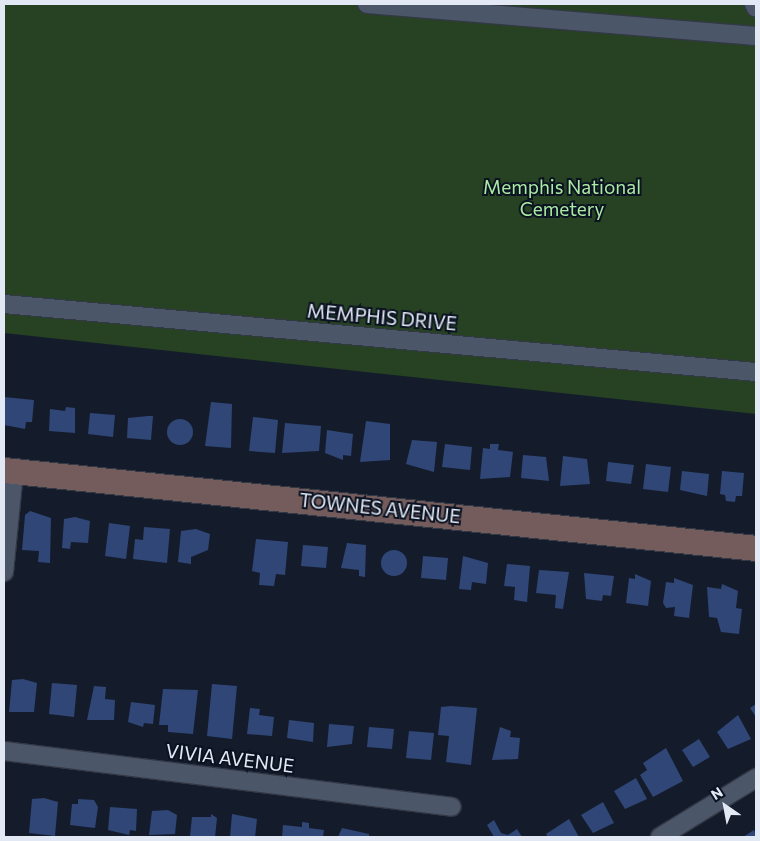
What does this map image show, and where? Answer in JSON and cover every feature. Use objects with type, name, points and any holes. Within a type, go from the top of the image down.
[{"type":"street","points":[[367,4],[756,36]]},
{"type":"street","points":[[754,4],[756,8]]},
{"type":"street","name":"MEMPHIS DRIVE","points":[[4,304],[756,372]]},
{"type":"street","points":[[4,572],[9,470]]},
{"type":"street","name":"TOWNES AVENUE","points":[[9,470],[756,548]]},
{"type":"street","name":"VIVIA AVENUE","points":[[4,751],[452,807]]},
{"type":"street","points":[[660,837],[756,778]]},
{"type":"green space","name":"Memphis National Cemetery","points":[[4,4],[756,4],[756,414],[4,333]]},
{"type":"building","points":[[4,397],[34,400],[32,422],[26,422],[25,429],[4,425]]},
{"type":"building","points":[[211,402],[232,404],[231,448],[205,446]]},
{"type":"building","points":[[66,407],[75,408],[75,433],[49,431],[50,409],[65,411]]},
{"type":"building","points":[[90,413],[115,415],[113,437],[88,434]]},
{"type":"building","points":[[153,416],[151,440],[127,438],[128,418]]},
{"type":"building","points":[[253,417],[278,420],[275,453],[249,451]]},
{"type":"building","points":[[180,419],[189,423],[193,432],[189,441],[180,445],[171,441],[167,432],[171,423]]},
{"type":"building","points":[[366,421],[390,424],[390,460],[360,462]]},
{"type":"building","points":[[285,423],[321,426],[319,451],[282,453]]},
{"type":"building","points":[[327,430],[353,434],[351,456],[343,455],[343,460],[325,453]]},
{"type":"building","points":[[412,440],[437,442],[434,472],[406,464]]},
{"type":"building","points":[[445,444],[472,447],[470,470],[442,467]]},
{"type":"building","points":[[490,444],[499,444],[498,450],[513,452],[510,477],[480,479],[483,448],[490,449]]},
{"type":"building","points":[[523,455],[546,457],[549,481],[521,478]]},
{"type":"building","points":[[563,456],[587,459],[590,484],[560,486]]},
{"type":"building","points":[[608,462],[634,465],[631,484],[606,481]]},
{"type":"building","points":[[646,464],[671,467],[668,492],[643,489]]},
{"type":"building","points":[[682,471],[709,474],[707,496],[680,490]]},
{"type":"building","points":[[722,471],[744,473],[742,496],[736,496],[735,502],[726,501],[725,495],[720,494]]},
{"type":"building","points":[[30,511],[51,518],[50,563],[38,562],[39,551],[22,550],[25,515]]},
{"type":"building","points":[[75,517],[90,521],[88,543],[71,542],[70,549],[62,548],[64,519]]},
{"type":"building","points":[[109,523],[130,526],[126,559],[105,556]]},
{"type":"building","points":[[144,527],[170,529],[167,563],[133,559],[135,539],[143,540]]},
{"type":"building","points":[[196,529],[210,534],[208,550],[191,557],[191,564],[178,562],[181,531]]},
{"type":"building","points":[[256,539],[288,542],[285,575],[276,574],[274,586],[259,585],[260,573],[252,571]]},
{"type":"building","points":[[347,543],[366,545],[365,577],[359,576],[359,570],[341,568]]},
{"type":"building","points":[[303,545],[328,547],[326,568],[301,566]]},
{"type":"building","points":[[394,550],[403,554],[407,563],[403,572],[394,576],[385,572],[381,563],[385,554]]},
{"type":"building","points":[[423,556],[448,558],[446,580],[421,578]]},
{"type":"building","points":[[463,556],[488,563],[486,584],[472,582],[471,590],[459,589]]},
{"type":"building","points":[[507,564],[530,566],[527,602],[514,600],[515,587],[504,586]]},
{"type":"building","points":[[539,570],[569,572],[563,609],[555,608],[556,595],[536,593]]},
{"type":"building","points":[[584,573],[614,576],[611,596],[603,595],[602,601],[586,599]]},
{"type":"building","points":[[635,574],[651,581],[648,606],[626,603],[629,578],[635,579]]},
{"type":"building","points":[[674,578],[693,585],[689,618],[674,616],[675,607],[666,608],[663,603],[666,582],[674,583]]},
{"type":"building","points":[[722,584],[738,591],[736,608],[742,609],[739,634],[721,632],[717,618],[709,617],[707,587],[721,589]]},
{"type":"building","points":[[23,679],[37,683],[34,712],[9,712],[12,680]]},
{"type":"building","points":[[52,683],[77,685],[74,717],[49,714]]},
{"type":"building","points":[[212,684],[237,686],[232,739],[207,736]]},
{"type":"building","points":[[94,686],[106,687],[105,699],[115,700],[114,720],[87,720]]},
{"type":"building","points":[[163,689],[198,690],[193,734],[168,732],[168,725],[159,725]]},
{"type":"building","points":[[131,702],[155,705],[153,724],[144,723],[143,727],[128,722]]},
{"type":"building","points":[[756,704],[756,717],[750,708]]},
{"type":"building","points":[[441,707],[477,708],[471,765],[446,762],[449,736],[438,735]]},
{"type":"building","points":[[250,708],[260,709],[259,715],[274,717],[272,736],[247,734]]},
{"type":"building","points":[[738,715],[751,739],[728,749],[717,732]]},
{"type":"building","points":[[289,720],[314,723],[313,742],[287,738]]},
{"type":"building","points":[[329,724],[354,726],[352,744],[327,747]]},
{"type":"building","points":[[369,727],[394,729],[392,749],[367,747]]},
{"type":"building","points":[[500,727],[511,731],[510,737],[520,738],[518,759],[492,760]]},
{"type":"building","points":[[409,731],[434,733],[431,760],[406,758]]},
{"type":"building","points":[[699,739],[710,757],[693,767],[682,750]]},
{"type":"building","points":[[666,748],[683,781],[653,797],[640,775],[647,770],[643,763]]},
{"type":"building","points":[[636,778],[647,799],[625,809],[614,791]]},
{"type":"building","points":[[44,798],[58,802],[55,836],[29,833],[32,799]]},
{"type":"building","points":[[78,799],[94,800],[98,807],[95,828],[70,825],[72,804],[78,804]]},
{"type":"building","points":[[603,802],[614,823],[593,833],[581,815]]},
{"type":"building","points":[[110,807],[137,809],[136,831],[130,830],[129,835],[108,830]]},
{"type":"building","points":[[168,810],[177,815],[175,834],[149,835],[152,811]]},
{"type":"building","points":[[211,814],[217,818],[215,837],[190,836],[192,817],[211,817]]},
{"type":"building","points":[[232,814],[257,819],[255,837],[230,837]]},
{"type":"building","points":[[569,819],[579,837],[548,837],[546,834]]},
{"type":"building","points":[[494,820],[501,833],[508,835],[517,829],[522,837],[494,837],[487,825]]},
{"type":"building","points":[[302,822],[309,823],[309,828],[324,830],[323,837],[282,837],[283,825],[302,827]]},
{"type":"building","points":[[342,828],[369,834],[369,837],[338,837]]},
{"type":"building","points":[[754,830],[756,837],[743,837]]}]
